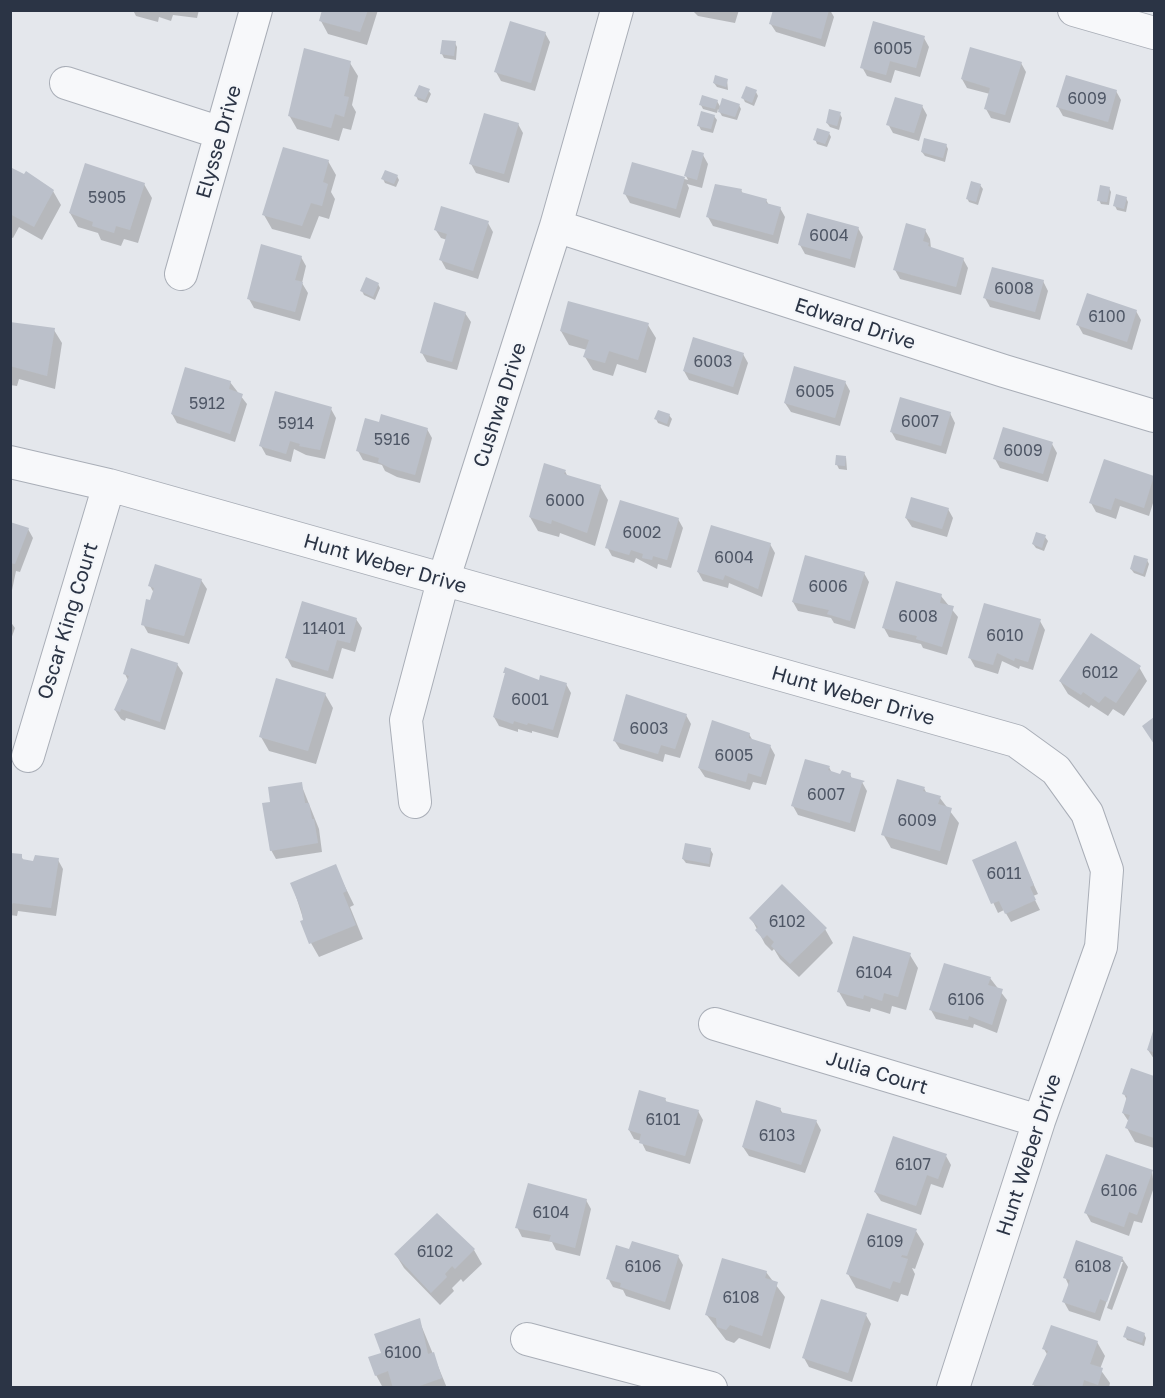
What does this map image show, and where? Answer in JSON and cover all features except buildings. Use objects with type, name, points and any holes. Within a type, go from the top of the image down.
[{"type":"street","name":"Elysse Drive","points":[[181,274],[256,10]]},
{"type":"street","name":"Cushwa Drive","points":[[415,802],[406,720],[444,581],[556,226],[617,10]]},
{"type":"street","points":[[1074,10],[1155,33]]},
{"type":"street","points":[[66,83],[221,134]]},
{"type":"street","name":"Edward Drive","points":[[556,226],[837,318],[1155,416]]},
{"type":"street","name":"Hunt Weber Drive","points":[[10,462],[109,485],[1016,741],[1056,770],[1087,813],[1107,870],[1101,947],[1038,1121],[953,1388]]},
{"type":"street","name":"Oscar King Court","points":[[28,756],[109,485]]},
{"type":"street","name":"Julia Court","points":[[715,1024],[1038,1121]]},
{"type":"street","points":[[527,1339],[711,1388]]}]
